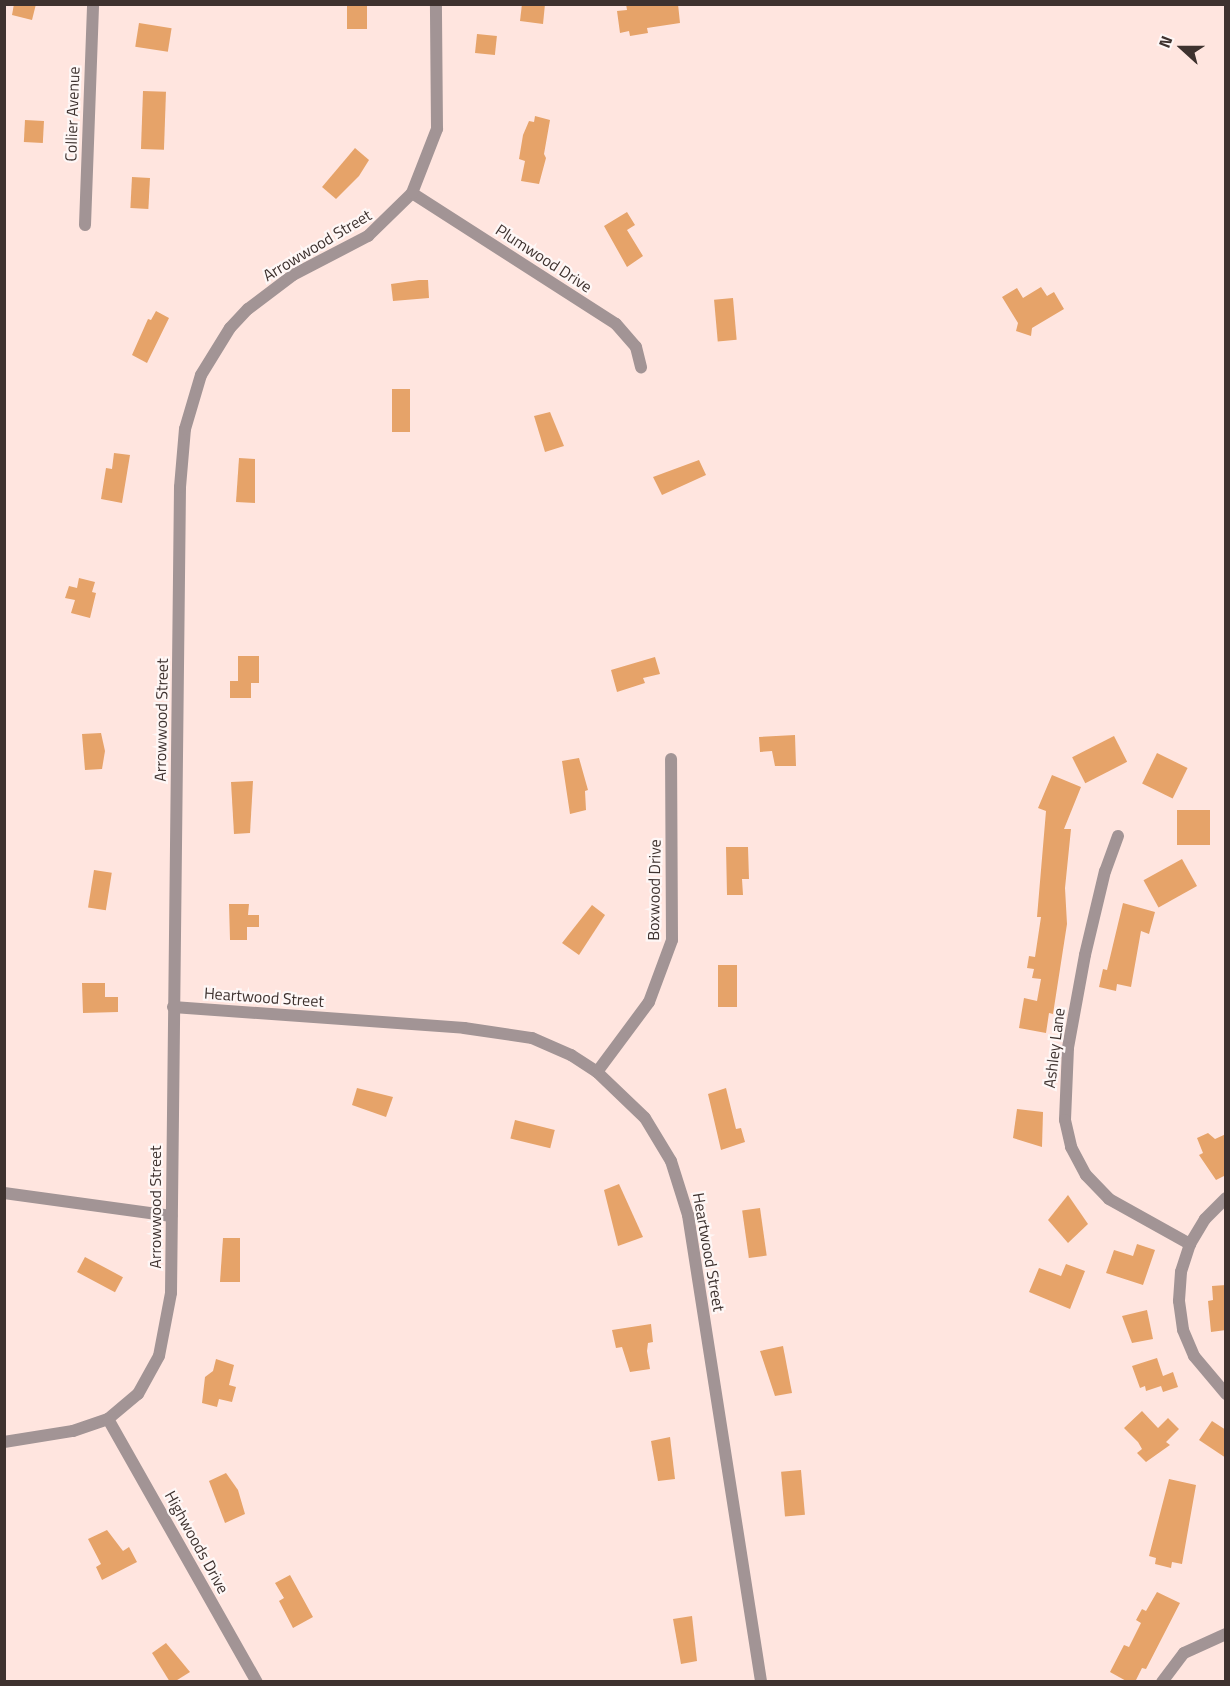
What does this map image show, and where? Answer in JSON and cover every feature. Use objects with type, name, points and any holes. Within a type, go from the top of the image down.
[{"type":"street","name":"Collier Avenue","points":[[85,225],[93,4]]},
{"type":"street","name":"Arrowwood Street","points":[[4,1442],[73,1431],[108,1419],[138,1394],[159,1356],[171,1293],[181,467],[191,402],[214,352],[248,309],[293,275],[368,236],[412,193],[437,129],[436,4]]},
{"type":"street","name":"Plumwood Drive","points":[[412,193],[616,324],[636,347],[641,367]]},
{"type":"street","name":"Boxwood Drive","points":[[597,1072],[649,1002],[672,940],[671,759]]},
{"type":"street","name":"Ashley Lane","points":[[1118,836],[1105,871],[1085,955],[1068,1048],[1065,1120],[1071,1147],[1086,1175],[1109,1198],[1190,1244]]},
{"type":"street","name":"Heartwood Street","points":[[173,1007],[510,1034],[551,1046],[597,1072],[628,1099],[660,1137],[681,1186],[761,1682]]},
{"type":"street","points":[[4,1193],[171,1216]]},
{"type":"street","points":[[1226,1198],[1205,1219],[1190,1244],[1179,1286],[1183,1330],[1202,1369],[1226,1394]]},
{"type":"street","name":"Highwoods Drive","points":[[108,1419],[257,1682]]},
{"type":"street","points":[[1162,1682],[1184,1653],[1226,1634]]},
{"type":"building","points":[[14,4],[36,4],[32,20],[12,15]]},
{"type":"building","points":[[347,4],[367,4],[367,29],[347,29]]},
{"type":"building","points":[[522,4],[545,4],[543,24],[520,21]]},
{"type":"building","points":[[626,4],[678,4],[680,23],[647,28],[648,33],[630,36],[629,31],[620,33],[617,11],[627,10]]},
{"type":"building","points":[[139,23],[172,28],[168,52],[135,47]]},
{"type":"building","points":[[477,34],[497,36],[495,55],[475,53]]},
{"type":"building","points":[[143,91],[166,92],[164,150],[141,149]]},
{"type":"building","points":[[535,116],[550,120],[544,154],[546,158],[539,184],[521,181],[525,161],[519,159],[523,135],[529,121],[534,122]]},
{"type":"building","points":[[25,120],[44,121],[43,143],[24,142]]},
{"type":"building","points":[[355,148],[369,160],[359,176],[336,199],[322,187]]},
{"type":"building","points":[[132,177],[150,178],[148,209],[130,208]]},
{"type":"building","points":[[627,212],[635,225],[627,230],[643,256],[627,267],[604,226]]},
{"type":"building","points":[[428,280],[429,298],[393,301],[391,284]]},
{"type":"building","points":[[1041,287],[1047,296],[1054,292],[1064,309],[1032,328],[1031,336],[1016,331],[1018,323],[1002,297],[1017,288],[1023,298]]},
{"type":"building","points":[[733,298],[737,340],[718,341],[714,300]]},
{"type":"building","points":[[156,311],[169,318],[147,363],[132,355],[148,319],[151,320]]},
{"type":"building","points":[[392,389],[410,389],[410,432],[392,432]]},
{"type":"building","points":[[550,412],[564,446],[545,452],[534,416]]},
{"type":"building","points":[[114,453],[130,455],[122,503],[101,499],[106,468],[112,469]]},
{"type":"building","points":[[239,458],[255,459],[255,503],[236,502]]},
{"type":"building","points":[[699,460],[706,475],[662,495],[653,477]]},
{"type":"building","points":[[79,578],[95,582],[92,592],[96,593],[90,618],[71,613],[75,600],[65,598],[69,586],[77,588]]},
{"type":"building","points":[[238,656],[259,656],[259,683],[251,683],[251,698],[230,698],[230,681],[238,681]]},
{"type":"building","points":[[655,657],[660,674],[643,678],[645,683],[617,692],[611,670]]},
{"type":"building","points":[[101,733],[105,751],[102,769],[85,770],[82,734]]},
{"type":"building","points":[[795,735],[796,766],[775,766],[772,751],[760,752],[759,737]]},
{"type":"building","points":[[1114,736],[1127,762],[1085,783],[1072,757]]},
{"type":"building","points":[[1157,753],[1188,768],[1173,798],[1142,784]]},
{"type":"building","points":[[579,758],[588,790],[585,791],[586,810],[570,814],[562,761]]},
{"type":"building","points":[[1052,775],[1081,787],[1064,829],[1071,829],[1065,888],[1067,924],[1053,1014],[1049,1013],[1046,1033],[1019,1028],[1024,998],[1037,1001],[1041,979],[1032,978],[1034,969],[1027,968],[1029,956],[1035,957],[1041,917],[1037,917],[1046,811],[1038,808]]},
{"type":"building","points":[[253,781],[250,833],[234,834],[231,782]]},
{"type":"building","points":[[1177,810],[1210,810],[1210,845],[1177,845]]},
{"type":"building","points":[[726,847],[748,847],[749,879],[742,879],[743,895],[727,895]]},
{"type":"building","points":[[1182,859],[1197,886],[1159,907],[1144,880]]},
{"type":"building","points":[[94,870],[112,873],[106,910],[88,908]]},
{"type":"building","points":[[1123,903],[1155,912],[1149,934],[1141,931],[1131,987],[1117,984],[1116,991],[1099,987],[1103,969],[1107,970]]},
{"type":"building","points":[[229,904],[249,904],[248,915],[259,915],[259,927],[247,927],[247,940],[230,940]]},
{"type":"building","points":[[592,905],[605,915],[579,955],[562,943]]},
{"type":"building","points":[[718,965],[737,965],[737,1007],[718,1007]]},
{"type":"building","points":[[82,983],[105,983],[105,997],[118,997],[118,1012],[83,1013]]},
{"type":"building","points":[[357,1088],[393,1097],[386,1117],[352,1105]]},
{"type":"building","points":[[726,1088],[736,1129],[741,1128],[745,1142],[721,1150],[708,1094]]},
{"type":"building","points":[[1017,1109],[1043,1112],[1042,1147],[1013,1138]]},
{"type":"building","points":[[515,1120],[555,1130],[550,1148],[510,1138]]},
{"type":"building","points":[[1208,1133],[1215,1139],[1226,1134],[1226,1175],[1216,1180],[1199,1155],[1203,1153],[1197,1138]]},
{"type":"building","points":[[619,1184],[643,1237],[618,1246],[604,1190]]},
{"type":"building","points":[[1068,1195],[1088,1224],[1068,1243],[1048,1220]]},
{"type":"building","points":[[760,1208],[767,1256],[749,1258],[742,1211]]},
{"type":"building","points":[[223,1238],[240,1238],[240,1282],[220,1282]]},
{"type":"building","points":[[1137,1244],[1155,1250],[1143,1285],[1106,1273],[1114,1250],[1133,1256]]},
{"type":"building","points":[[85,1257],[123,1277],[115,1292],[77,1272]]},
{"type":"building","points":[[1066,1264],[1085,1271],[1070,1309],[1029,1292],[1039,1268],[1061,1276]]},
{"type":"building","points":[[1226,1285],[1226,1330],[1211,1332],[1208,1301],[1213,1300],[1212,1286]]},
{"type":"building","points":[[1147,1310],[1153,1339],[1132,1343],[1122,1316]]},
{"type":"building","points":[[651,1324],[653,1342],[648,1343],[647,1351],[650,1369],[630,1372],[622,1347],[616,1348],[612,1330]]},
{"type":"building","points":[[783,1346],[792,1393],[775,1396],[760,1351]]},
{"type":"building","points":[[1157,1358],[1163,1376],[1173,1372],[1178,1387],[1163,1392],[1161,1386],[1146,1391],[1145,1386],[1140,1388],[1132,1366]]},
{"type":"building","points":[[216,1359],[234,1365],[229,1385],[236,1387],[232,1402],[219,1399],[217,1407],[202,1403],[205,1377],[213,1371]]},
{"type":"building","points":[[1142,1411],[1158,1428],[1168,1418],[1179,1429],[1166,1442],[1170,1445],[1146,1462],[1137,1453],[1142,1449],[1138,1442],[1124,1428]]},
{"type":"building","points":[[1212,1421],[1226,1430],[1226,1458],[1199,1440]]},
{"type":"building","points":[[670,1437],[675,1479],[658,1481],[651,1441]]},
{"type":"building","points":[[801,1470],[805,1515],[785,1517],[781,1472]]},
{"type":"building","points":[[226,1473],[238,1490],[245,1514],[225,1523],[209,1481]]},
{"type":"building","points":[[1169,1479],[1196,1485],[1182,1564],[1172,1562],[1171,1568],[1155,1564],[1156,1558],[1149,1556]]},
{"type":"building","points":[[107,1530],[123,1551],[129,1547],[137,1562],[102,1580],[96,1567],[101,1564],[88,1539]]},
{"type":"building","points":[[290,1575],[313,1617],[293,1628],[279,1601],[284,1598],[275,1583]]},
{"type":"building","points":[[1157,1592],[1180,1603],[1146,1669],[1142,1668],[1135,1682],[1128,1682],[1110,1672],[1124,1645],[1129,1647],[1141,1623],[1136,1620],[1142,1609],[1146,1611]]},
{"type":"building","points":[[692,1616],[697,1661],[681,1664],[673,1619]]},
{"type":"building","points":[[166,1643],[190,1672],[174,1682],[170,1682],[152,1653]]}]
